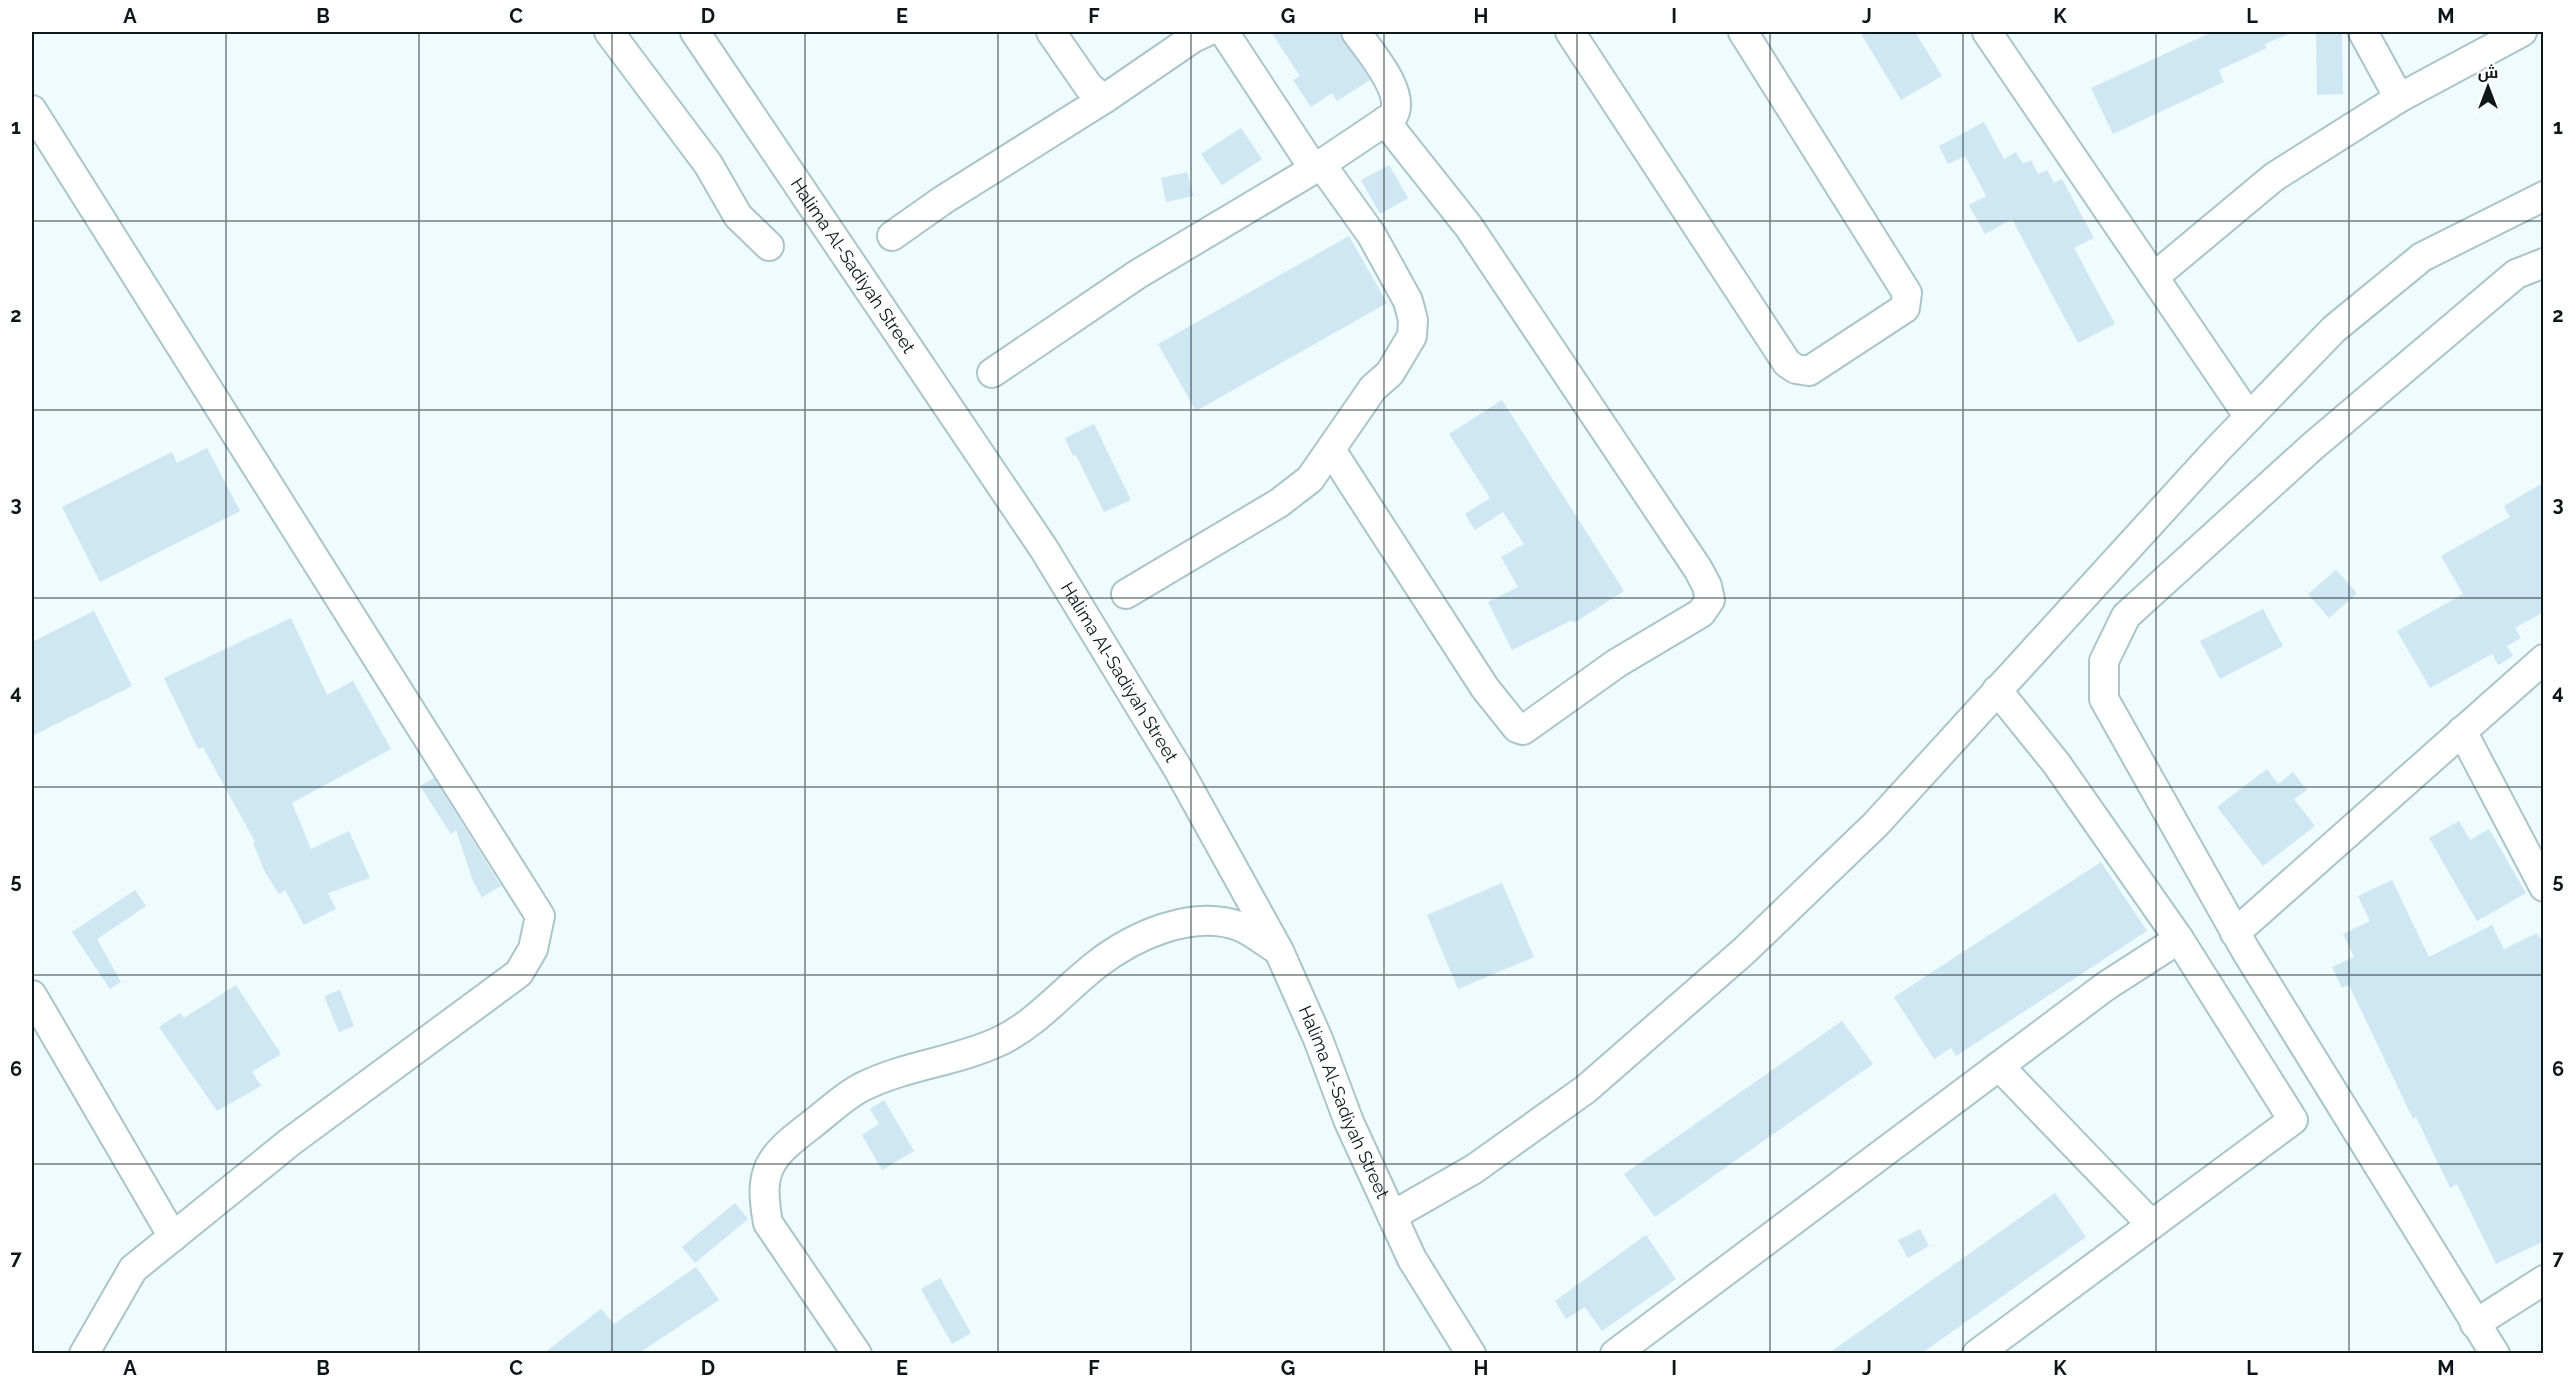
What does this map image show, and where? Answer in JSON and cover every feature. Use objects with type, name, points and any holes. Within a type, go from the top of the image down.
[{"type":"street","points":[[609,32],[708,164],[738,216],[769,246]]},
{"type":"street","name":"Halima Al-Sadiyah Street","points":[[695,32],[1044,549],[1177,767],[1279,951],[1318,1039],[1349,1122],[1412,1260],[1471,1353]]},
{"type":"street","points":[[1051,32],[1089,87],[1104,99]]},
{"type":"street","points":[[892,236],[943,200],[1104,99],[1193,38],[1206,32]]},
{"type":"street","points":[[1126,594],[1279,503],[1310,479],[1374,388],[1390,373],[1412,336],[1413,320],[1408,302],[1376,243],[1222,32]]},
{"type":"street","points":[[992,373],[1138,274],[1318,166],[1396,112],[1395,90],[1356,32]]},
{"type":"street","points":[[1570,32],[1787,363],[1796,369],[1809,371],[1905,308],[1907,293],[1743,32]]},
{"type":"street","points":[[1987,32],[2249,417]]},
{"type":"street","points":[[2363,32],[2399,98]]},
{"type":"street","points":[[2154,277],[2274,177],[2399,98],[2522,32]]},
{"type":"street","points":[[32,110],[540,916],[533,949],[519,973],[290,1142],[132,1269],[84,1353]]},
{"type":"street","points":[[1331,450],[1485,688],[1517,728],[1524,730],[1617,663],[1701,613],[1710,600],[1707,586],[1698,569],[1560,360],[1469,227],[1385,121]]},
{"type":"street","points":[[1392,1216],[1474,1169],[1586,1089],[1744,951],[1876,824],[2249,417],[2334,329],[2422,257],[2544,195]]},
{"type":"street","points":[[2495,1353],[2235,933],[2103,699],[2103,661],[2126,616],[2313,446],[2516,274],[2544,263]]},
{"type":"street","points":[[2235,933],[2544,658]]},
{"type":"street","points":[[1977,1353],[2293,1120],[2179,939],[2056,763],[1997,690]]},
{"type":"street","points":[[2462,731],[2544,887]]},
{"type":"street","points":[[857,1353],[768,1223],[764,1200],[767,1168],[783,1146],[860,1088],[889,1076],[953,1059],[1001,1040],[1046,1010],[1096,964],[1134,941],[1179,924],[1209,921],[1240,926],[1279,951]]},
{"type":"street","points":[[1615,1353],[2106,986],[2179,939]]},
{"type":"street","points":[[32,995],[173,1237]]},
{"type":"street","points":[[1999,1066],[2151,1224]]},
{"type":"street","points":[[2475,1324],[2544,1280]]},
{"type":"building","points":[[1271,32],[1338,32],[1370,80],[1337,101],[1332,93],[1311,107],[1293,80],[1300,76]]},
{"type":"building","points":[[1860,32],[1915,32],[1942,76],[1901,100]]},
{"type":"building","points":[[2212,32],[2293,32],[2265,44],[2267,48],[2219,70],[2224,82],[2113,134],[2091,88]]},
{"type":"building","points":[[2316,32],[2342,32],[2343,94],[2317,95]]},
{"type":"building","points":[[1984,122],[2004,159],[2016,152],[2023,164],[2031,160],[2038,174],[2047,170],[2054,183],[2062,179],[2094,238],[2074,248],[2115,324],[2078,343],[2012,219],[1985,234],[1969,205],[1986,196],[1965,156],[1948,164],[1939,146]]},
{"type":"building","points":[[1241,128],[1262,159],[1222,185],[1201,154]]},
{"type":"building","points":[[1389,165],[1408,198],[1380,214],[1361,180]]},
{"type":"building","points":[[1187,172],[1193,196],[1166,202],[1161,178]]},
{"type":"building","points":[[1349,236],[1387,303],[1196,411],[1158,344]]},
{"type":"building","points":[[1502,400],[1624,591],[1574,623],[1572,620],[1512,650],[1488,602],[1518,587],[1501,557],[1524,544],[1503,512],[1475,530],[1465,514],[1490,498],[1449,434]]},
{"type":"building","points":[[1094,424],[1131,500],[1104,512],[1076,455],[1073,456],[1065,438]]},
{"type":"building","points":[[207,448],[240,511],[100,582],[62,507],[172,452],[177,463]]},
{"type":"building","points":[[2544,482],[2544,612],[2515,628],[2521,638],[2507,646],[2513,656],[2498,665],[2492,654],[2430,688],[2397,631],[2463,594],[2441,556],[2510,517],[2504,506]]},
{"type":"building","points":[[2336,570],[2357,593],[2329,618],[2308,594]]},
{"type":"building","points":[[2263,609],[2283,646],[2220,679],[2200,641]]},
{"type":"building","points":[[94,611],[132,686],[32,736],[32,642]]},
{"type":"building","points":[[291,618],[327,695],[353,681],[391,749],[292,803],[311,849],[349,831],[370,878],[328,893],[336,909],[304,925],[285,890],[279,894],[265,872],[253,843],[255,842],[203,747],[198,749],[164,678]]},
{"type":"building","points":[[2267,769],[2278,784],[2293,772],[2307,790],[2294,799],[2315,826],[2263,866],[2217,807]]},
{"type":"building","points":[[434,778],[501,886],[482,897],[473,881],[456,830],[451,834],[420,786]]},
{"type":"building","points":[[2459,821],[2470,840],[2489,829],[2526,893],[2477,921],[2429,838]]},
{"type":"building","points":[[2101,862],[2147,931],[1956,1056],[1951,1048],[1934,1059],[1894,997]]},
{"type":"building","points":[[2392,880],[2429,957],[2492,925],[2504,949],[2537,933],[2544,945],[2544,1241],[2496,1264],[2457,1184],[2450,1188],[2416,1117],[2413,1119],[2349,985],[2342,988],[2332,967],[2354,957],[2343,934],[2370,921],[2358,896]]},
{"type":"building","points":[[1502,883],[1534,957],[1458,989],[1427,915]]},
{"type":"building","points":[[135,890],[146,906],[97,939],[121,982],[110,989],[72,932]]},
{"type":"building","points":[[236,985],[281,1054],[252,1072],[261,1086],[217,1111],[159,1027],[180,1013],[184,1018]]},
{"type":"building","points":[[340,990],[354,1026],[339,1032],[324,996]]},
{"type":"building","points":[[1842,1021],[1873,1064],[1655,1217],[1624,1174]]},
{"type":"building","points":[[884,1100],[914,1151],[882,1170],[862,1135],[879,1124],[870,1109]]},
{"type":"building","points":[[2055,1193],[2086,1237],[1922,1353],[1829,1353]]},
{"type":"building","points":[[735,1203],[748,1219],[695,1263],[682,1247]]},
{"type":"building","points":[[1920,1229],[1929,1246],[1908,1258],[1898,1240]]},
{"type":"building","points":[[1646,1235],[1676,1279],[1602,1331],[1585,1307],[1566,1319],[1555,1301]]},
{"type":"building","points":[[696,1267],[719,1300],[639,1353],[544,1353],[601,1309],[614,1324]]},
{"type":"building","points":[[940,1278],[971,1333],[952,1344],[921,1289]]}]
